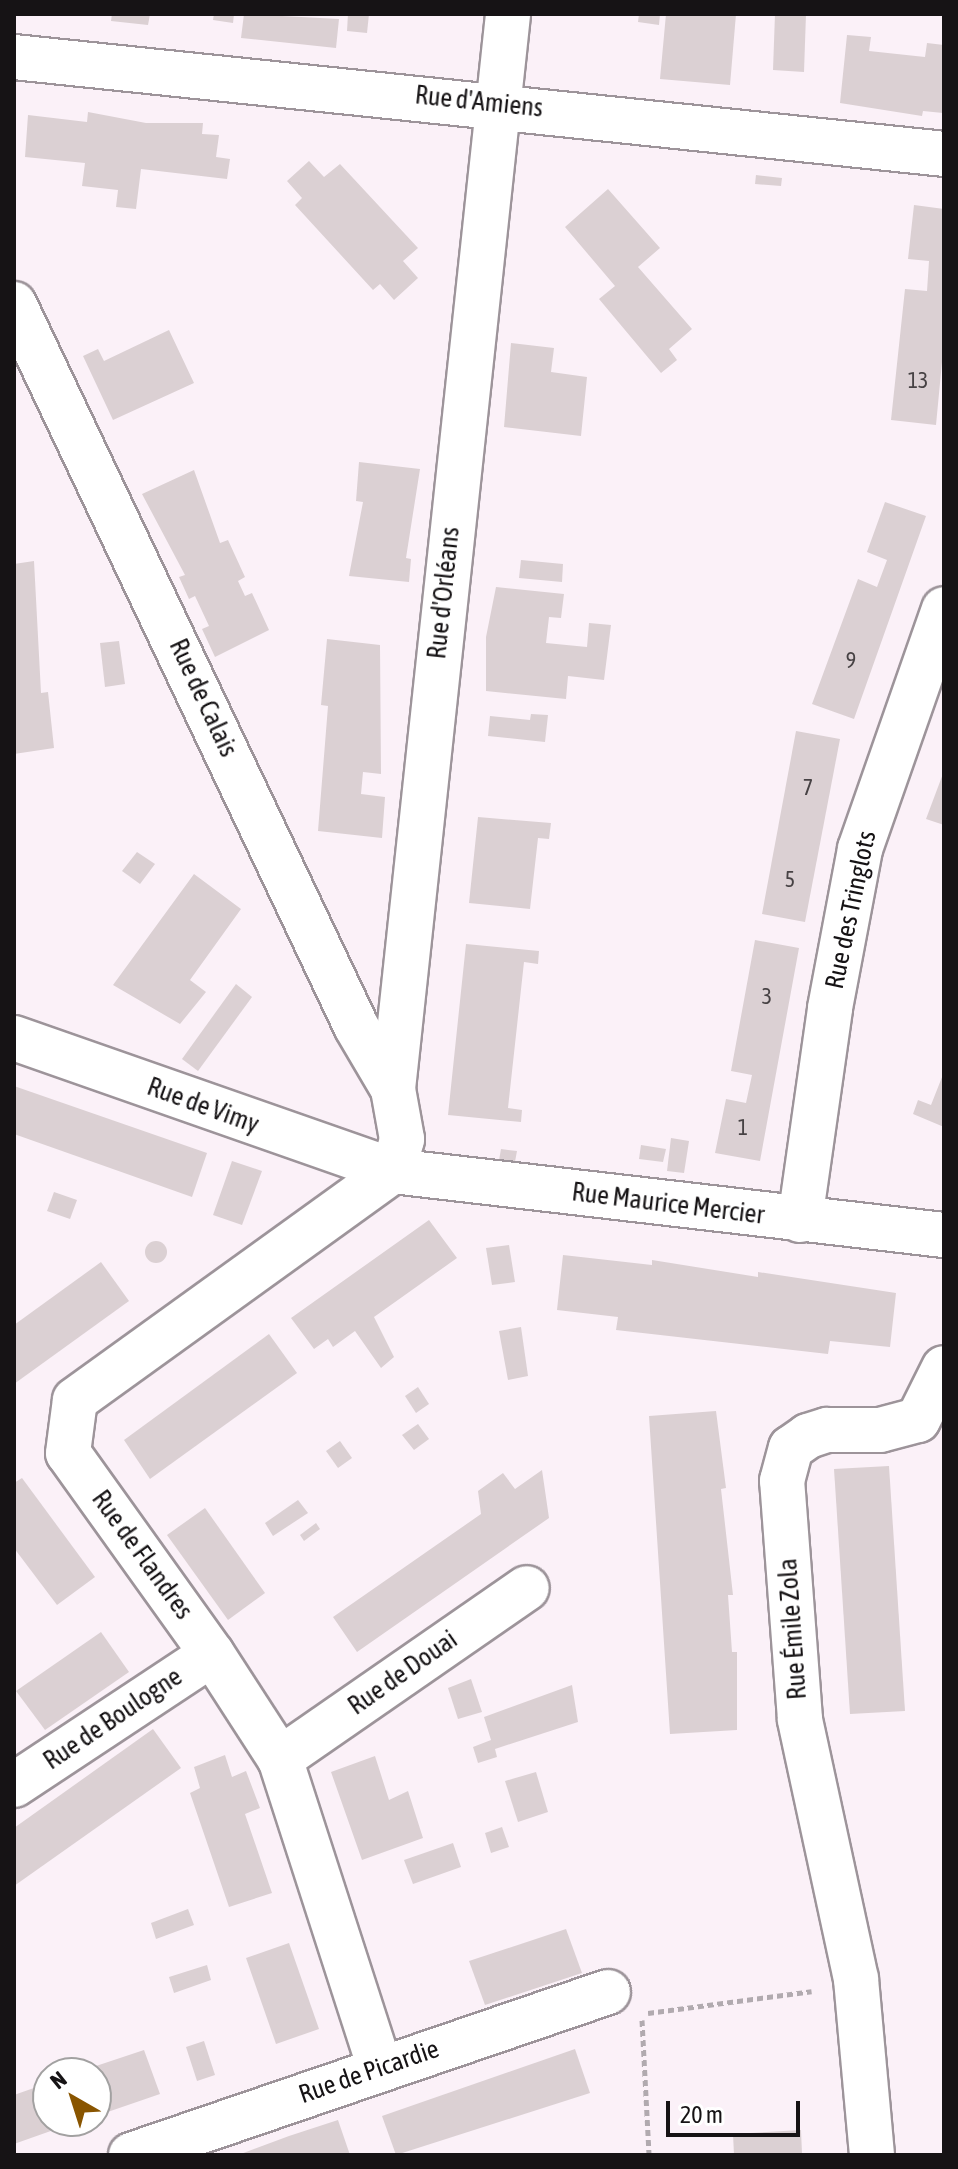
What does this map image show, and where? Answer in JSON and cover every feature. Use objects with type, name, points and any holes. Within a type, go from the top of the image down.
[{"type":"street","name":"Rue d'Orléans","points":[[393,1171],[402,1139],[393,1089],[508,14]]},
{"type":"street","name":"Rue d'Amiens","points":[[14,57],[499,104],[944,154]]},
{"type":"street","name":"Rue de Calais","points":[[14,304],[356,1026],[393,1089]]},
{"type":"street","name":"Rue des Tringlots","points":[[800,1220],[830,1008],[860,849],[944,609]]},
{"type":"street","name":"Rue de Vimy","points":[[14,1038],[393,1171]]},
{"type":"street","name":"Rue Maurice Mercier","points":[[393,1171],[944,1235]]},
{"type":"street","name":"Rue de Flandres","points":[[380,2068],[280,1759],[212,1654],[68,1453],[75,1400],[393,1171]]},
{"type":"street","name":"Rue Émile Zola","points":[[857,1985],[800,1719],[782,1481],[791,1448],[808,1436],[827,1430],[880,1430],[918,1420],[942,1373]]},
{"type":"street","name":"Rue de Douai","points":[[280,1759],[527,1588]]},
{"type":"street","name":"Rue de Boulogne","points":[[14,1785],[212,1654]]},
{"type":"street","points":[[857,1985],[872,2155]]},
{"type":"street","name":"Rue de Picardie","points":[[131,2155],[380,2068],[625,2003]]},
{"type":"path","points":[[649,2155],[625,2003],[857,1985]]},
{"type":"building","points":[[112,14],[150,14],[148,25],[111,21]]},
{"type":"building","points":[[214,14],[234,14],[233,23],[213,20]]},
{"type":"building","points":[[244,14],[339,19],[336,48],[241,38]]},
{"type":"building","points":[[348,14],[369,14],[367,33],[347,31]]},
{"type":"building","points":[[639,14],[660,14],[659,25],[638,22]]},
{"type":"building","points":[[666,14],[736,14],[730,85],[660,79]]},
{"type":"building","points":[[775,14],[806,14],[804,72],[773,70]]},
{"type":"building","points":[[847,35],[871,37],[869,51],[925,57],[927,43],[944,45],[943,113],[923,111],[922,116],[840,103]]},
{"type":"building","points":[[88,112],[146,123],[203,123],[202,134],[219,135],[216,157],[230,159],[227,179],[141,169],[136,209],[116,207],[118,190],[82,186],[85,163],[25,157],[28,115],[87,122]]},
{"type":"building","points":[[309,161],[324,177],[340,164],[418,248],[403,261],[418,278],[394,300],[380,284],[373,290],[295,205],[302,198],[287,181]]},
{"type":"building","points":[[756,175],[782,178],[781,186],[755,184]]},
{"type":"building","points":[[608,189],[660,248],[638,267],[692,329],[669,349],[677,360],[661,373],[599,299],[615,286],[565,227]]},
{"type":"building","points":[[914,205],[944,209],[944,341],[936,425],[891,420],[905,289],[927,291],[929,261],[908,259]]},
{"type":"building","points":[[169,330],[194,383],[113,420],[83,356],[98,349],[104,361]]},
{"type":"building","points":[[511,343],[554,348],[551,372],[587,377],[581,436],[504,427]]},
{"type":"building","points":[[359,462],[420,469],[406,558],[411,559],[409,582],[349,576],[363,502],[356,501]]},
{"type":"building","points":[[194,470],[220,543],[228,540],[245,577],[238,581],[245,596],[252,593],[269,630],[215,657],[202,629],[209,626],[195,596],[189,599],[179,577],[185,575],[142,494]]},
{"type":"building","points":[[885,502],[926,516],[854,719],[812,704],[858,579],[877,587],[887,560],[867,552]]},
{"type":"building","points":[[521,560],[563,564],[562,582],[519,578]]},
{"type":"building","points":[[34,561],[41,693],[48,692],[54,748],[14,754],[14,564]]},
{"type":"building","points":[[496,587],[564,594],[561,618],[549,617],[546,643],[587,647],[589,623],[611,625],[604,680],[568,676],[566,699],[486,691],[486,637]]},
{"type":"building","points":[[327,639],[380,645],[381,774],[363,772],[361,794],[385,797],[382,838],[318,831],[328,706],[321,705]]},
{"type":"building","points":[[119,641],[125,684],[105,687],[100,643]]},
{"type":"building","points":[[531,714],[548,715],[545,742],[488,736],[490,716],[530,720]]},
{"type":"building","points":[[796,731],[840,739],[805,922],[762,914]]},
{"type":"building","points":[[944,771],[944,825],[926,819]]},
{"type":"building","points":[[478,817],[551,823],[549,839],[538,838],[530,909],[469,903]]},
{"type":"building","points":[[137,852],[155,864],[140,884],[122,871]]},
{"type":"building","points":[[194,874],[241,909],[190,980],[206,992],[180,1024],[113,985]]},
{"type":"building","points":[[755,940],[799,948],[760,1161],[715,1153],[726,1099],[746,1103],[752,1075],[731,1071]]},
{"type":"building","points":[[466,944],[539,951],[538,964],[524,962],[508,1108],[522,1110],[521,1122],[448,1115]]},
{"type":"building","points":[[236,984],[252,997],[198,1071],[182,1059]]},
{"type":"building","points":[[944,1072],[944,1127],[913,1114],[918,1100],[931,1105]]},
{"type":"building","points":[[14,1086],[207,1153],[192,1197],[14,1134]]},
{"type":"building","points":[[671,1138],[689,1141],[684,1173],[667,1171]]},
{"type":"building","points":[[641,1145],[666,1149],[663,1162],[639,1159]]},
{"type":"building","points":[[501,1149],[517,1151],[514,1167],[498,1166]]},
{"type":"building","points":[[232,1161],[262,1171],[242,1225],[213,1215]]},
{"type":"building","points":[[54,1192],[77,1200],[70,1219],[47,1211]]},
{"type":"building","points":[[429,1220],[457,1258],[374,1317],[394,1357],[381,1368],[355,1331],[333,1347],[328,1339],[314,1349],[291,1318]]},
{"type":"building","points":[[156,1241],[164,1244],[167,1252],[164,1260],[156,1263],[148,1260],[145,1252],[148,1244]]},
{"type":"building","points":[[509,1245],[515,1282],[492,1285],[486,1248]]},
{"type":"building","points":[[563,1255],[652,1265],[652,1260],[758,1277],[758,1272],[896,1293],[890,1347],[830,1341],[828,1354],[616,1330],[618,1317],[557,1310]]},
{"type":"building","points":[[101,1262],[129,1301],[14,1384],[14,1325]]},
{"type":"building","points":[[521,1327],[528,1376],[508,1380],[499,1331]]},
{"type":"building","points":[[269,1334],[297,1373],[150,1479],[124,1440]]},
{"type":"building","points":[[418,1387],[429,1404],[416,1413],[405,1396]]},
{"type":"building","points":[[716,1411],[726,1488],[721,1489],[733,1595],[728,1595],[732,1652],[737,1652],[737,1730],[670,1734],[649,1416]]},
{"type":"building","points":[[418,1424],[429,1439],[414,1450],[402,1435]]},
{"type":"building","points":[[340,1441],[352,1458],[338,1468],[326,1451]]},
{"type":"building","points":[[889,1466],[905,1711],[850,1714],[834,1469]]},
{"type":"building","points":[[542,1470],[549,1518],[357,1652],[333,1617],[481,1514],[478,1491],[503,1473],[515,1489]]},
{"type":"building","points":[[22,1478],[95,1577],[57,1605],[14,1548],[14,1483]]},
{"type":"building","points":[[298,1500],[308,1513],[273,1536],[265,1523]]},
{"type":"building","points":[[205,1508],[265,1593],[228,1620],[167,1535]]},
{"type":"building","points":[[316,1523],[320,1529],[304,1541],[300,1535]]},
{"type":"building","points":[[101,1632],[129,1672],[45,1730],[16,1691]]},
{"type":"building","points":[[471,1679],[482,1712],[458,1719],[448,1688]]},
{"type":"building","points":[[572,1685],[578,1722],[495,1749],[497,1757],[478,1763],[473,1747],[491,1740],[484,1717]]},
{"type":"building","points":[[153,1729],[181,1768],[14,1886],[14,1828]]},
{"type":"building","points":[[225,1755],[232,1777],[246,1771],[260,1808],[245,1814],[272,1893],[229,1907],[190,1793],[200,1788],[194,1767]]},
{"type":"building","points":[[375,1756],[389,1800],[408,1791],[423,1838],[362,1860],[331,1772]]},
{"type":"building","points":[[536,1772],[548,1812],[518,1822],[505,1781]]},
{"type":"building","points":[[502,1827],[509,1847],[491,1853],[485,1833]]},
{"type":"building","points":[[453,1843],[461,1867],[413,1884],[404,1860]]},
{"type":"building","points":[[188,1909],[194,1925],[156,1939],[151,1923]]},
{"type":"building","points":[[566,1929],[582,1973],[485,2005],[469,1961]]},
{"type":"building","points":[[289,1943],[319,2029],[276,2044],[246,1958]]},
{"type":"building","points":[[207,1965],[211,1980],[174,1993],[169,1977]]},
{"type":"building","points":[[204,2041],[215,2075],[197,2081],[186,2047]]},
{"type":"building","points":[[575,2049],[590,2093],[396,2155],[382,2116]]},
{"type":"building","points":[[144,2050],[160,2094],[112,2110],[112,2061]]},
{"type":"building","points":[[32,2089],[34,2137],[14,2144],[14,2095]]},
{"type":"building","points":[[338,2120],[350,2155],[238,2155],[289,2136]]},
{"type":"building","points":[[801,2130],[802,2154],[734,2155],[733,2134]]}]
